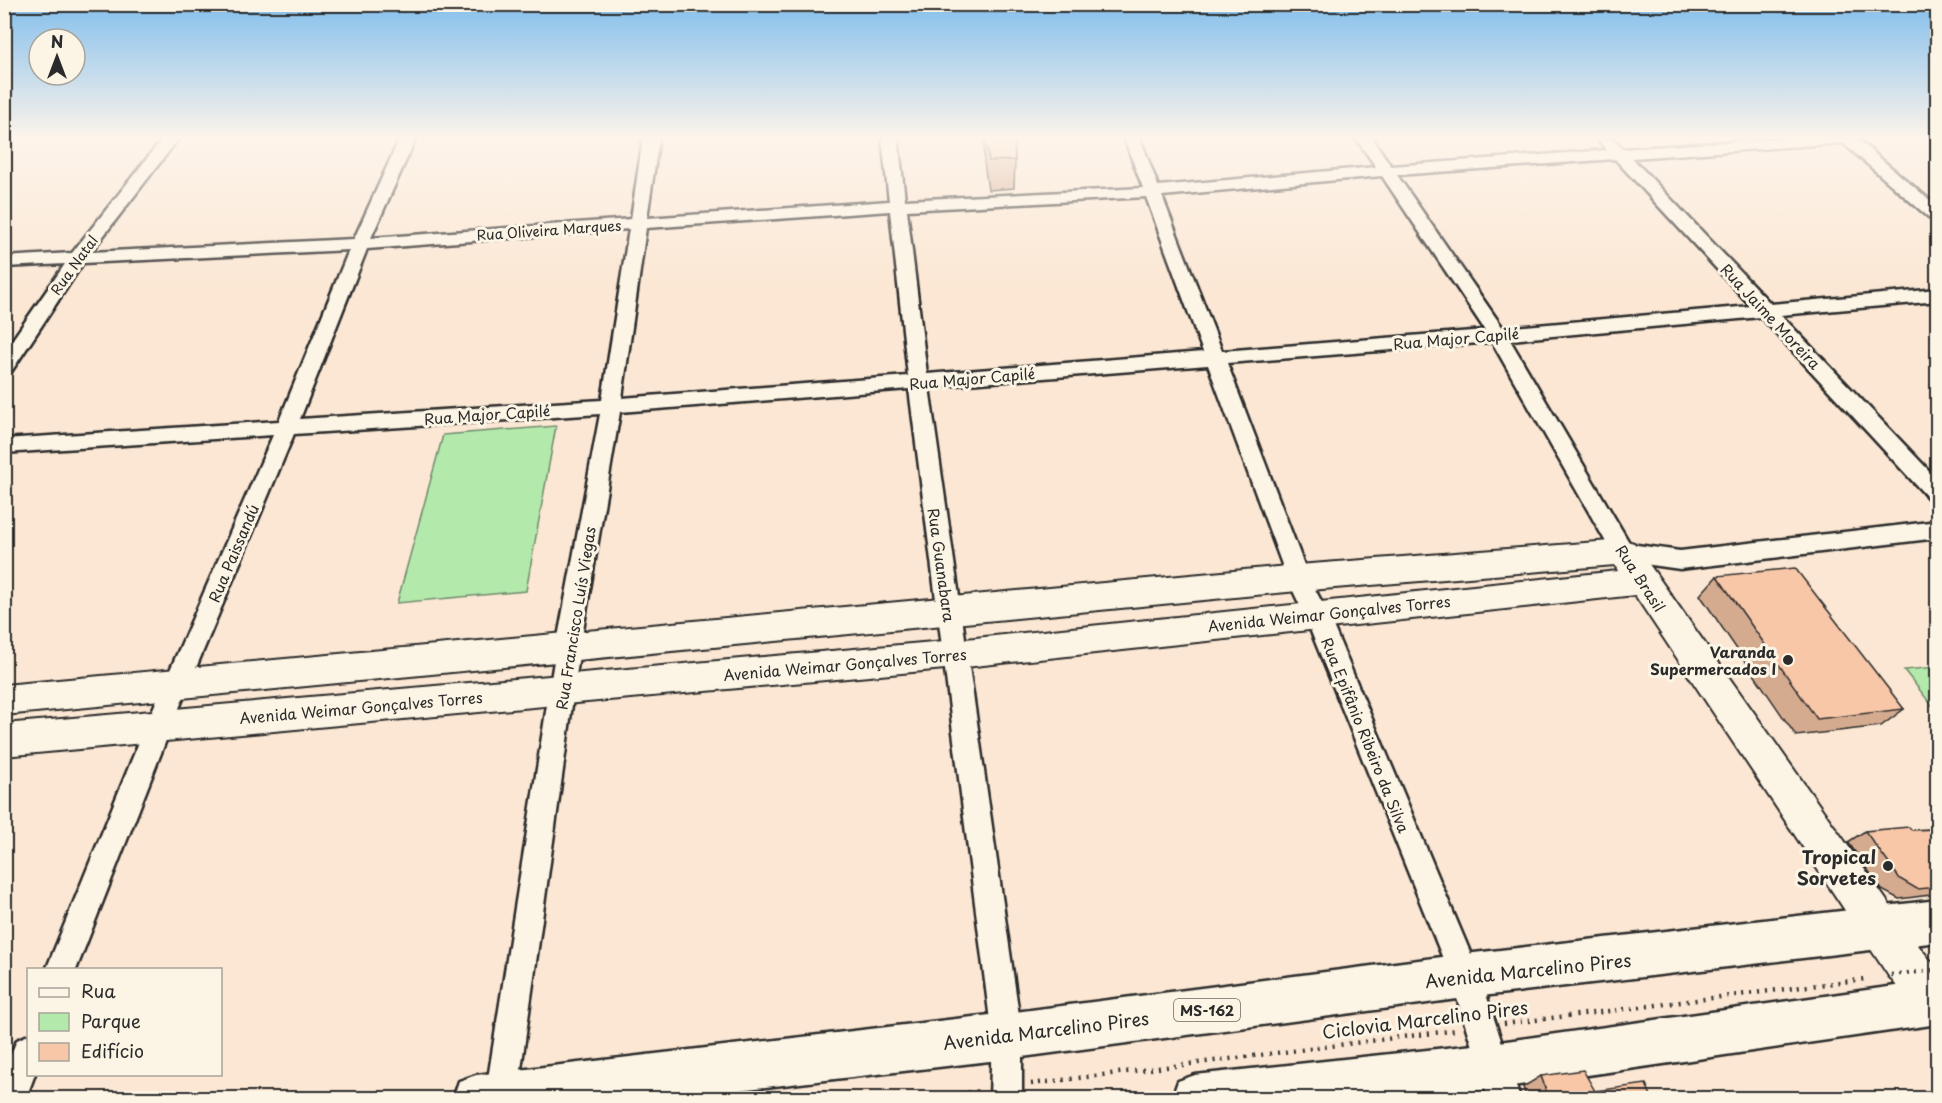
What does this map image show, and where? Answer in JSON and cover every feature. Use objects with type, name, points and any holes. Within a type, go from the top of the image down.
[{"type":"main road","name":"Avenida Weimar Gonçalves Torres","points":[[4,700],[948,613],[1298,578],[1633,566]]},
{"type":"main road","name":"Avenida Weimar Gonçalves Torres","points":[[4,740],[956,654],[1316,614],[1633,566]]},
{"type":"main road","name":"Rua Brasil","points":[[1633,566],[1881,929],[1936,995]]},
{"type":"main road","name":"Avenida Marcelino Pires","points":[[493,1097],[1006,1036],[1465,976],[1938,921]]},
{"type":"main road","points":[[1195,1098],[1492,1064],[1936,995]]},
{"type":"street","name":"Rua Natal","points":[[4,367],[77,258],[131,189]]},
{"type":"street","name":"Rua Paissandú","points":[[61,968],[159,725],[287,427],[360,244],[385,189]]},
{"type":"street","name":"Rua Francisco Luís Viegas","points":[[493,1097],[611,406],[643,189]]},
{"type":"street","name":"Rua Guanabara","points":[[897,189],[918,382],[1006,1036],[1006,1093]]},
{"type":"street","name":"Rua Oliveira Marques","points":[[4,262],[360,244],[899,205],[1179,189]]},
{"type":"street","name":"Rua Brasil","points":[[1399,189],[1498,335],[1633,566]]},
{"type":"street","name":"Rua Jaime Moreira","points":[[1653,189],[1938,494]]},
{"type":"street","points":[[1907,189],[1938,216]]},
{"type":"street","name":"Rua Epifânio Ribeiro da Silva","points":[[1151,192],[1217,358],[1298,578],[1316,614],[1465,976],[1492,1064]]},
{"type":"street","name":"Rua Major Capilé","points":[[4,446],[611,406],[1498,335],[1938,295]]},
{"type":"street","name":"Avenida Weimar Gonçalves Torres","points":[[1633,566],[1938,529]]},
{"type":"street","name":"Avenida Weimar Gonçalves Torres","points":[[1633,566],[1680,560]]},
{"type":"street","points":[[10,1098],[27,1054]]},
{"type":"path","points":[[1880,977],[1891,975],[1936,995]]},
{"type":"path","name":"Ciclovia Marcelino Pires","points":[[921,1098],[1492,1064],[1868,978]]},
{"type":"green space","points":[[556,426],[526,591],[397,603],[443,435]]},
{"type":"green space","points":[[1938,667],[1937,712],[1904,670]]},
{"type":"building","points":[[1795,568],[1904,709],[1817,719],[1717,576]]},
{"type":"building","points":[[1909,827],[1912,830],[1938,829],[1938,887],[1917,889],[1900,879],[1865,831]]},
{"type":"building","points":[[1583,1070],[1595,1091],[1646,1084],[1652,1098],[1549,1098],[1541,1076]]},
{"type":"place","name":"Varanda Supermercados l","points":[[1788,660]]},
{"type":"place","name":"Tropical Sorvetes","points":[[1888,866]]}]
